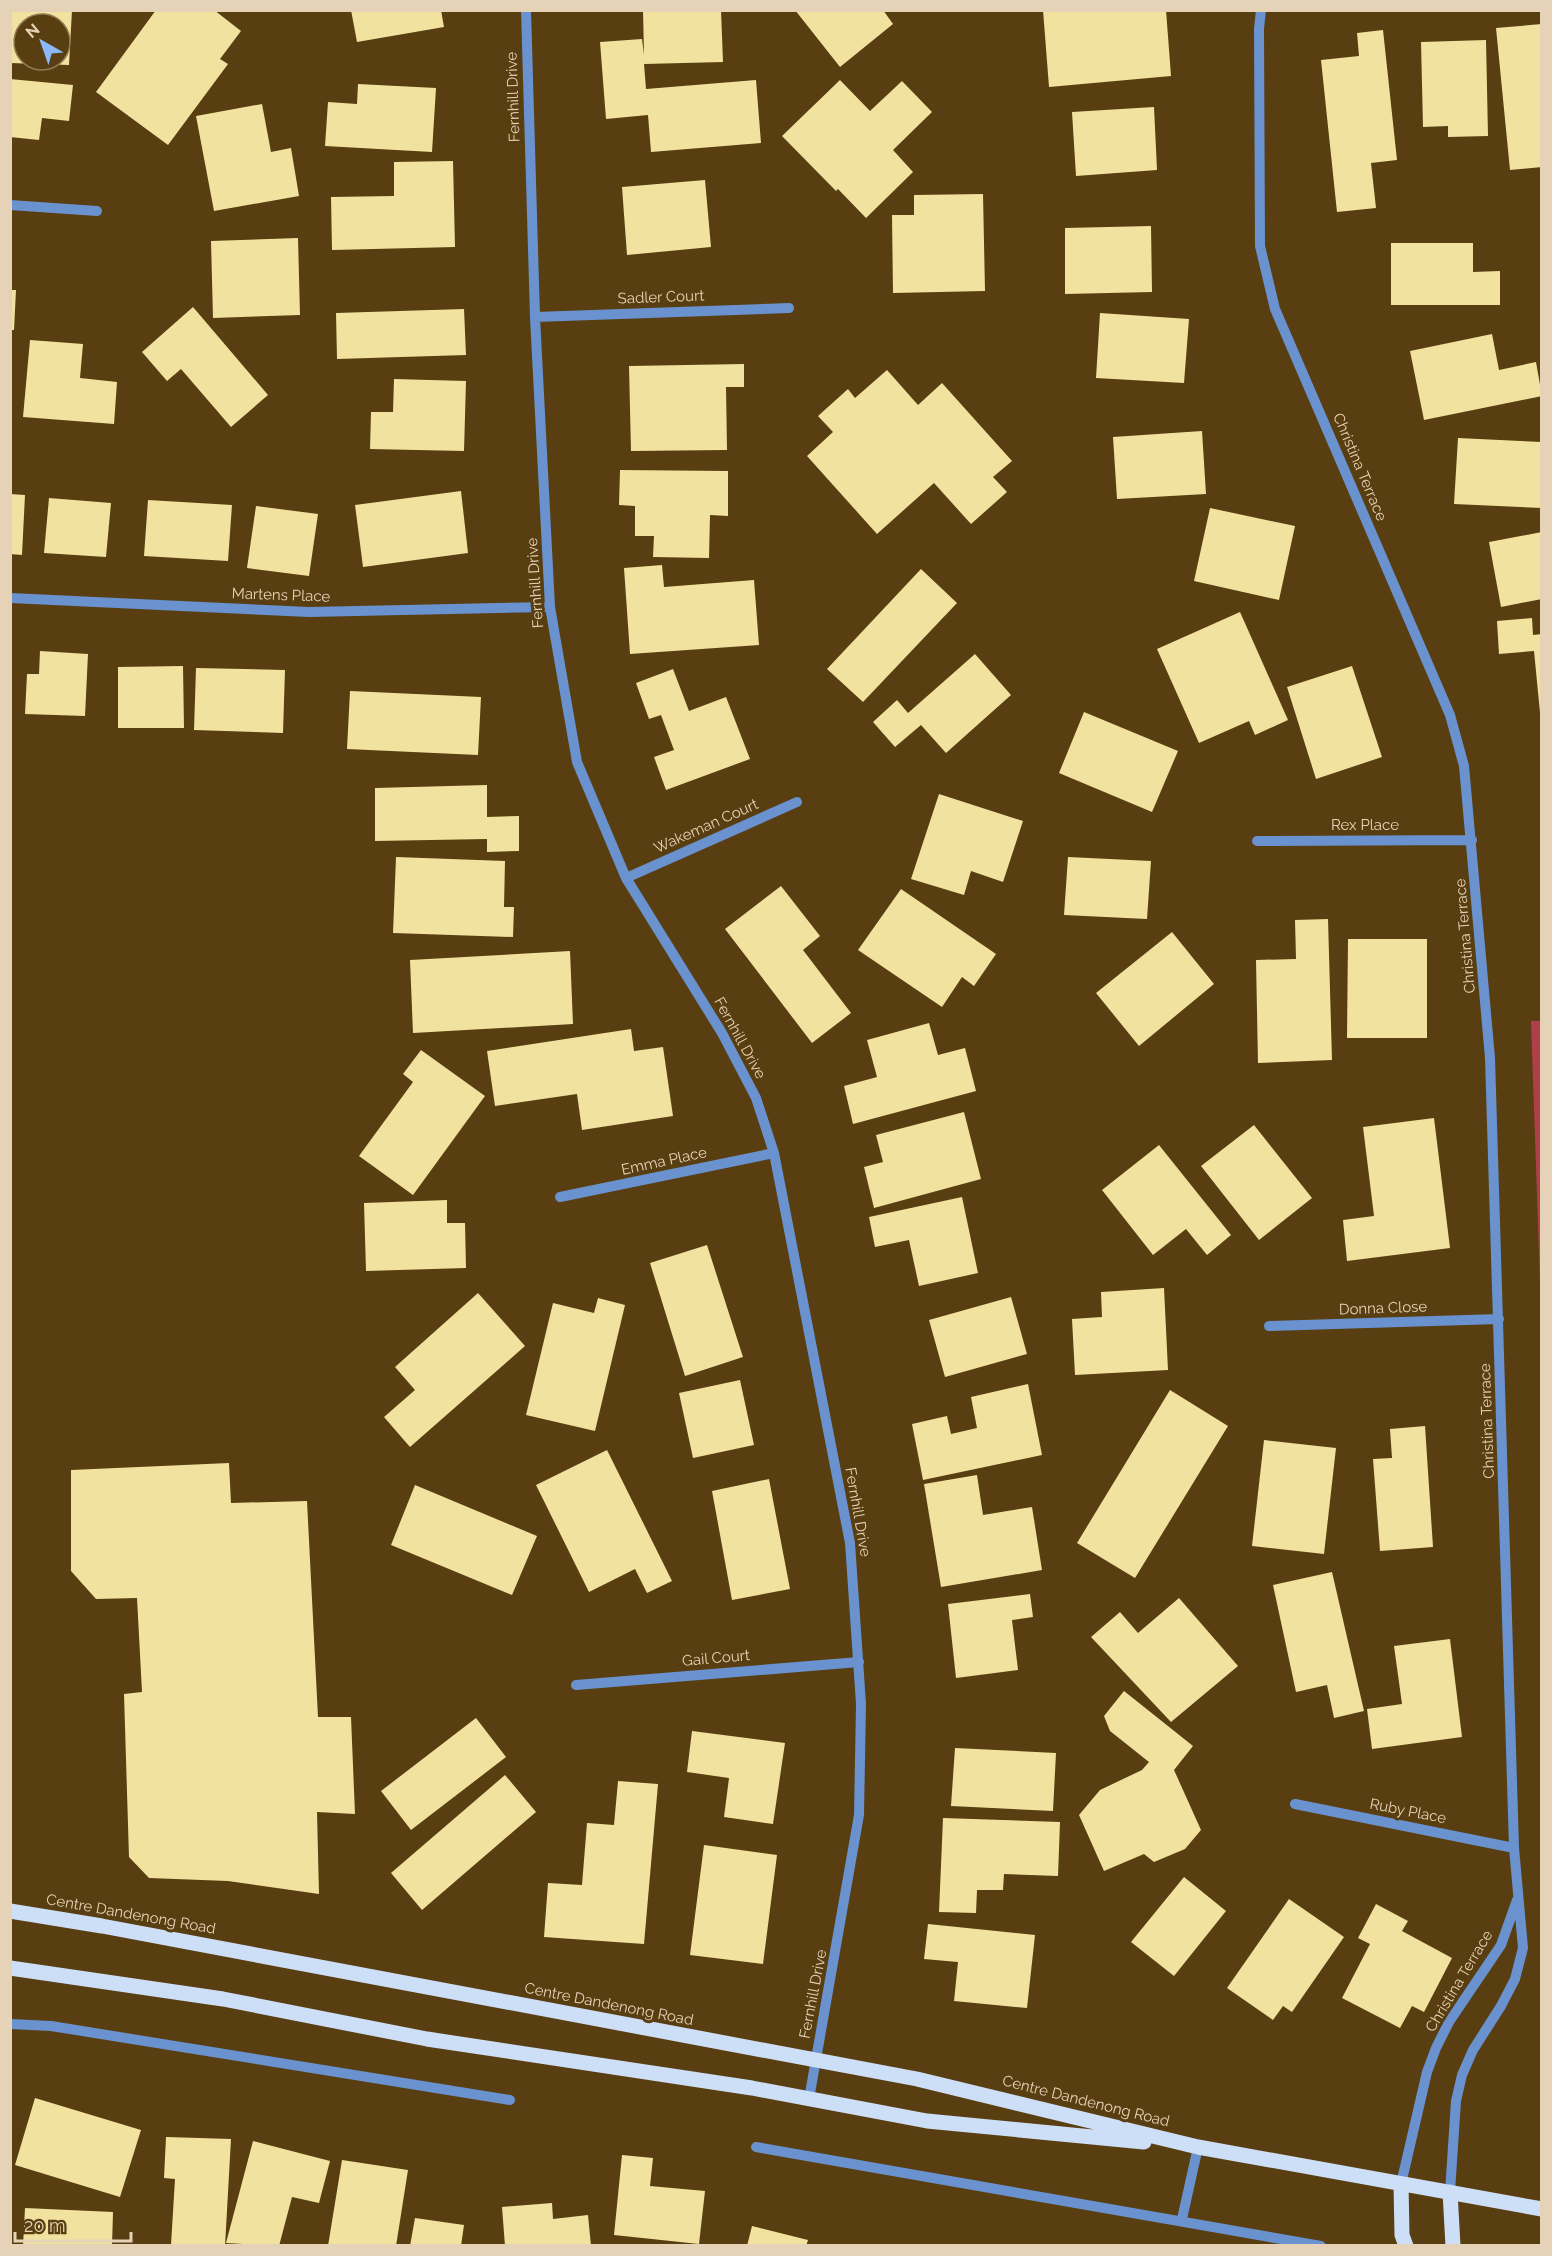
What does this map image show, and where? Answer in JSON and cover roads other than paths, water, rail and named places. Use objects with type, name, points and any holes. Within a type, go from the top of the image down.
[{"type":"main road","name":"Centre Dandenong Road","points":[[10,1911],[102,1926],[917,2079],[1198,2147],[1542,2208]]},
{"type":"main road","name":"Centre Dandenong Road","points":[[10,1968],[223,1999],[426,2039],[809,2099],[927,2121],[1198,2147]]},
{"type":"main road","points":[[1401,2184],[1402,2235],[1406,2246]]},
{"type":"main road","points":[[1450,2192],[1454,2246]]},
{"type":"street","name":"Fernhill Drive","points":[[526,10],[535,317],[550,607],[577,762],[626,878],[727,1042],[756,1098],[774,1153],[850,1543],[859,1662],[859,1815],[809,2099]]},
{"type":"street","name":"Christina Terrace","points":[[1261,10],[1259,29],[1260,246],[1275,309],[1450,715],[1464,766],[1472,840],[1490,1058],[1514,1848],[1523,1948],[1515,1979],[1473,2050],[1462,2075],[1456,2102],[1450,2192]]},
{"type":"street","points":[[10,205],[97,211]]},
{"type":"street","name":"Sadler Court","points":[[535,317],[789,308]]},
{"type":"street","name":"Martens Place","points":[[10,598],[309,612],[550,607]]},
{"type":"street","name":"Wakeman Court","points":[[626,878],[797,802]]},
{"type":"street","name":"Rex Place","points":[[1257,841],[1472,840]]},
{"type":"street","name":"Emma Place","points":[[560,1197],[774,1153]]},
{"type":"street","name":"Donna Close","points":[[1269,1326],[1499,1319]]},
{"type":"street","name":"Gail Court","points":[[576,1685],[859,1662]]},
{"type":"street","name":"Ruby Place","points":[[1295,1804],[1514,1848]]},
{"type":"street","name":"Christina Terrace","points":[[1401,2184],[1427,2072],[1436,2048],[1449,2022],[1501,1945],[1517,1900]]},
{"type":"street","points":[[10,2024],[51,2026],[510,2100]]},
{"type":"street","points":[[756,2147],[1182,2219],[1321,2246]]},
{"type":"street","points":[[1182,2219],[1198,2147]]}]
